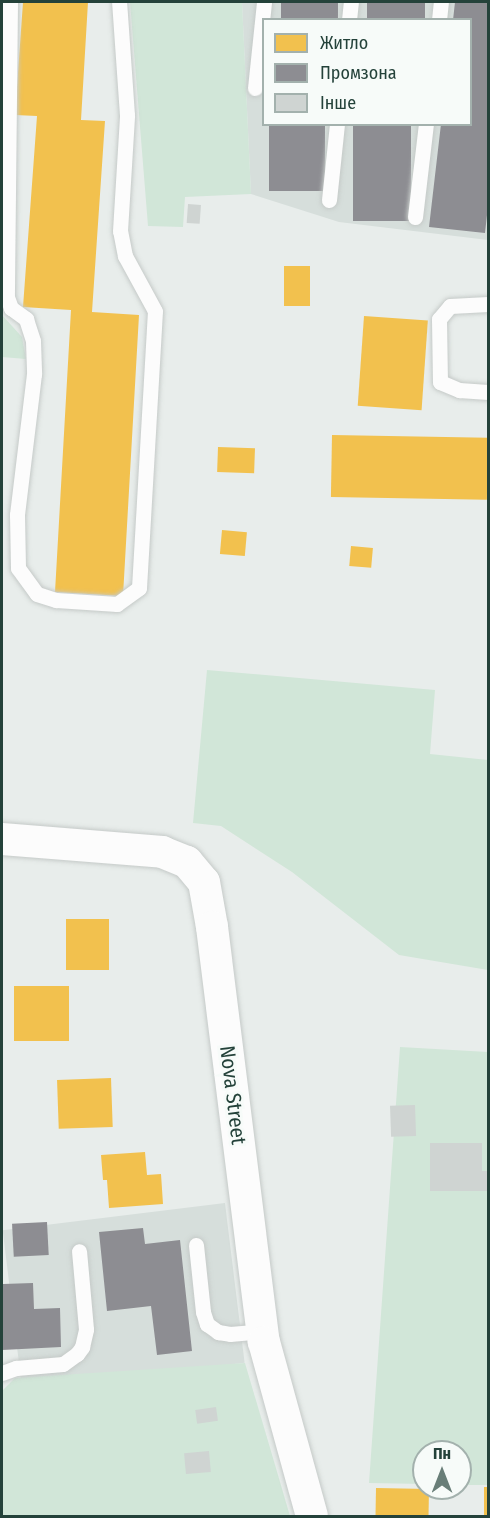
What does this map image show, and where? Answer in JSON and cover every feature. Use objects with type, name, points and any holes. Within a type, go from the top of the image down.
[{"type":"street","name":"Nova Street","points":[[2,839],[162,852],[187,862],[204,882],[214,939],[263,1331],[289,1439],[312,1516]]},
{"type":"lane","points":[[10,2],[6,297],[11,308],[26,320],[30,330],[33,341],[34,374],[17,515],[18,568],[37,594],[56,600],[117,604],[139,588],[155,311],[125,256],[120,231],[127,115],[119,2]]},
{"type":"lane","points":[[262,18],[264,2]]},
{"type":"lane","points":[[349,18],[351,2]]},
{"type":"lane","points":[[439,18],[441,2]]},
{"type":"lane","points":[[255,88],[262,21]]},
{"type":"lane","points":[[329,200],[337,126]]},
{"type":"lane","points":[[415,217],[426,126]]},
{"type":"lane","points":[[489,304],[450,306],[439,319],[440,382],[459,390],[489,392]]},
{"type":"lane","points":[[2,510],[17,515]]},
{"type":"lane","points":[[196,1245],[202,1312],[207,1324],[218,1332],[230,1334],[263,1331]]},
{"type":"lane","points":[[2,1373],[16,1368],[63,1364],[77,1354],[82,1347],[86,1329],[80,1251]]},
{"type":"shaded area","points":[[242,2],[488,2],[488,240],[339,222],[251,194]]},
{"type":"shaded area","points":[[225,1203],[245,1363],[22,1390],[3,1230]]},
{"type":"green space","points":[[130,2],[242,2],[251,194],[185,197],[183,227],[148,226]]},
{"type":"green space","points":[[2,315],[22,337],[26,359],[2,357]]},
{"type":"green space","points":[[207,670],[435,690],[430,754],[488,760],[488,970],[399,955],[292,872],[221,826],[193,823]]},
{"type":"green space","points":[[400,1047],[488,1052],[488,1485],[472,1485],[472,1440],[412,1440],[412,1484],[369,1483]]},
{"type":"green space","points":[[245,1363],[290,1516],[2,1516],[2,1391],[15,1378]]},
{"type":"building: Житло","points":[[23,2],[88,2],[81,120],[105,121],[92,312],[139,315],[123,596],[55,592],[71,310],[23,307],[37,116],[15,115]]},
{"type":"building: Житло","points":[[284,266],[310,266],[310,306],[284,306]]},
{"type":"building: Житло","points":[[364,316],[428,320],[422,410],[358,406]]},
{"type":"building: Житло","points":[[332,435],[488,438],[487,500],[331,497]]},
{"type":"building: Житло","points":[[218,447],[255,448],[254,473],[217,472]]},
{"type":"building: Житло","points":[[222,530],[247,532],[245,556],[220,554]]},
{"type":"building: Житло","points":[[351,546],[373,548],[371,568],[349,566]]},
{"type":"building: Житло","points":[[66,919],[109,919],[109,970],[66,970]]},
{"type":"building: Житло","points":[[14,986],[69,986],[69,1041],[14,1041]]},
{"type":"building: Житло","points":[[111,1078],[113,1127],[59,1129],[57,1080]]},
{"type":"building: Житло","points":[[145,1152],[147,1175],[161,1174],[163,1204],[109,1208],[107,1180],[103,1180],[101,1155]]},
{"type":"building: Житло","points":[[484,1487],[488,1487],[488,1516],[484,1516]]},
{"type":"building: Житло","points":[[376,1488],[412,1489],[412,1500],[429,1500],[429,1516],[376,1516]]},
{"type":"building: Промзона","points":[[281,2],[338,2],[338,18],[281,18]]},
{"type":"building: Промзона","points":[[367,2],[425,2],[425,18],[367,18]]},
{"type":"building: Промзона","points":[[455,2],[488,3],[488,206],[485,233],[429,227],[441,126],[472,126],[472,18],[453,18]]},
{"type":"building: Промзона","points":[[269,126],[325,126],[325,191],[269,191]]},
{"type":"building: Промзона","points":[[353,126],[411,126],[411,221],[353,221]]},
{"type":"building: Промзона","points":[[47,1222],[49,1255],[14,1257],[12,1224]]},
{"type":"building: Промзона","points":[[143,1228],[145,1244],[180,1240],[192,1351],[157,1355],[151,1306],[107,1311],[99,1232]]},
{"type":"building: Промзона","points":[[33,1283],[34,1309],[60,1308],[61,1347],[2,1350],[3,1284]]},
{"type":"building: Інше","points":[[188,204],[201,205],[200,224],[187,223]]},
{"type":"building: Інше","points":[[415,1105],[416,1136],[391,1137],[390,1106]]},
{"type":"building: Інше","points":[[430,1143],[482,1143],[482,1171],[488,1171],[488,1191],[430,1191]]},
{"type":"building: Інше","points":[[216,1407],[218,1421],[197,1424],[195,1410]]},
{"type":"building: Інше","points":[[209,1451],[211,1472],[186,1474],[184,1453]]}]
